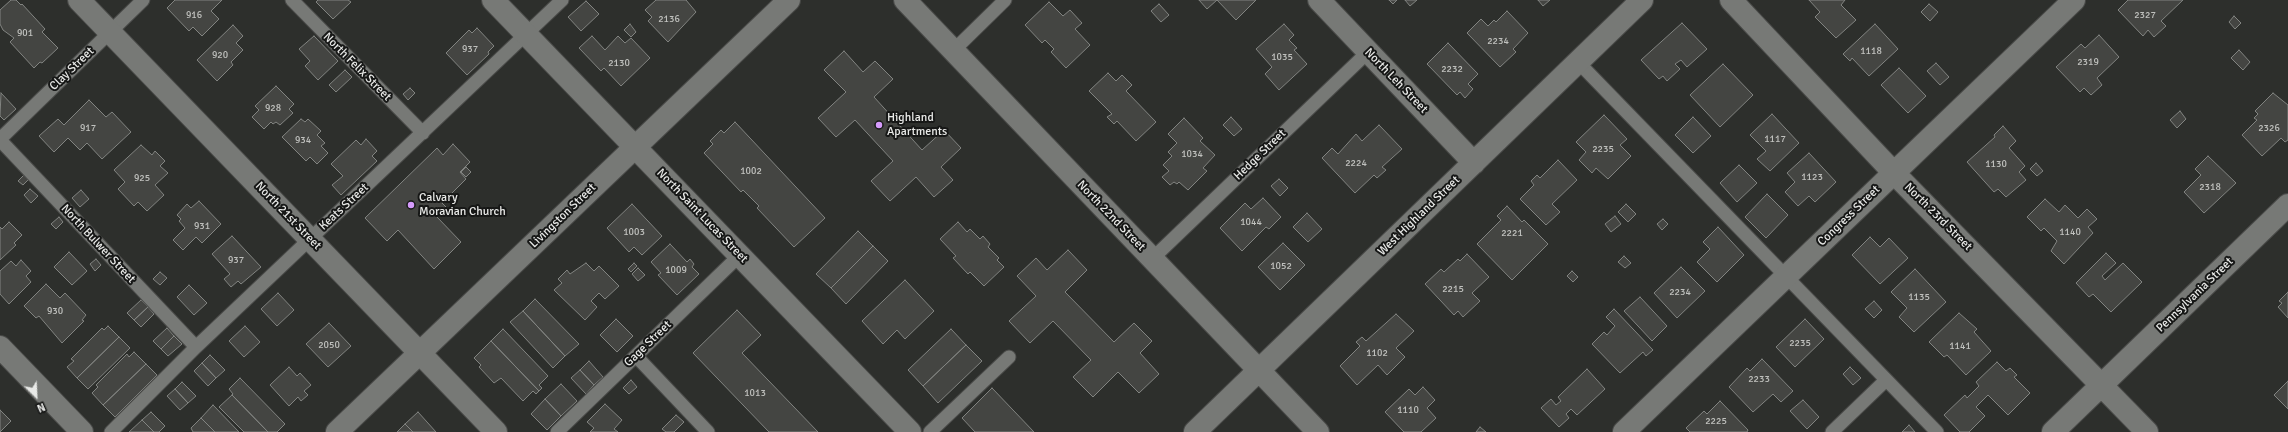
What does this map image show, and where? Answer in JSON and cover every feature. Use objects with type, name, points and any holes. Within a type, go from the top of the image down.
[{"type":"street","name":"North 21st Street","points":[[79,0],[496,432]]},
{"type":"street","name":"North Saint Lucas Street","points":[[493,0],[910,432]]},
{"type":"street","name":"Livingston Street","points":[[337,432],[788,0]]},
{"type":"street","name":"North 22nd Street","points":[[905,0],[1318,432]]},
{"type":"street","name":"North Leh Street","points":[[1318,0],[1474,163]]},
{"type":"street","name":"West Highland Street","points":[[1195,432],[1642,0]]},
{"type":"street","name":"North 23rd Street","points":[[1731,0],[1894,173],[2147,432]]},
{"type":"street","name":"Congress Street","points":[[1624,432],[2074,0]]},
{"type":"street","name":"Pennsylvania Street","points":[[2053,432],[2288,205]]},
{"type":"street","points":[[0,347],[82,432]]},
{"type":"lane","name":"Clay Street","points":[[0,140],[143,0]]},
{"type":"lane","name":"North Felix Street","points":[[292,0],[423,133]]},
{"type":"lane","name":"Keats Street","points":[[111,432],[196,347],[562,0]]},
{"type":"lane","points":[[953,51],[1006,0]]},
{"type":"lane","name":"Hedge Street","points":[[1152,259],[1368,52]]},
{"type":"lane","points":[[1578,62],[1937,432]]},
{"type":"lane","name":"North Bulwer Street","points":[[0,140],[196,347]]},
{"type":"lane","name":"Gage Street","points":[[557,432],[740,255]]},
{"type":"lane","points":[[636,356],[708,432]]},
{"type":"lane","points":[[930,432],[1009,357]]},
{"type":"lane","points":[[1832,432],[1886,380]]},
{"type":"building","points":[[11,0],[16,0],[21,5],[22,4],[45,29],[42,32],[58,48],[42,63],[40,62],[34,68],[10,42],[14,38],[3,30],[0,24],[0,10]]},
{"type":"building","points":[[175,0],[222,0],[211,11],[219,19],[202,36],[193,27],[189,31],[167,8]]},
{"type":"building","points":[[318,0],[348,0],[351,2],[333,19],[316,2]]},
{"type":"building","points":[[656,0],[686,0],[696,12],[668,42],[648,21],[652,17],[645,10]]},
{"type":"building","points":[[1199,0],[1217,0],[1207,9]]},
{"type":"building","points":[[1217,0],[1256,0],[1236,20]]},
{"type":"building","points":[[1389,0],[1397,0],[1393,4]]},
{"type":"building","points":[[1405,0],[1417,0],[1410,6]]},
{"type":"building","points":[[1538,0],[1550,0],[1543,6]]},
{"type":"building","points":[[1809,0],[1845,0],[1841,5],[1856,20],[1836,38],[1815,17],[1820,12]]},
{"type":"building","points":[[2128,0],[2183,0],[2161,21],[2166,26],[2154,37],[2148,30],[2143,36],[2118,10]]},
{"type":"building","points":[[586,1],[599,14],[581,31],[568,17]]},
{"type":"building","points":[[1049,2],[1063,16],[1070,10],[1082,23],[1075,29],[1090,45],[1066,68],[1051,52],[1054,49],[1045,40],[1042,43],[1025,25]]},
{"type":"building","points":[[1159,4],[1169,15],[1161,22],[1151,11]]},
{"type":"building","points":[[1929,4],[1938,12],[1930,21],[1921,12]]},
{"type":"building","points":[[1507,11],[1528,33],[1513,49],[1516,52],[1500,67],[1467,33],[1481,19],[1488,26],[1494,20],[1496,22]]},
{"type":"building","points":[[2234,16],[2241,23],[2235,29],[2229,22]]},
{"type":"building","points":[[1682,23],[1707,49],[1687,67],[1681,60],[1675,64],[1680,69],[1667,81],[1663,76],[1659,79],[1641,60]]},
{"type":"building","points":[[630,24],[636,32],[631,37],[624,30]]},
{"type":"building","points":[[1284,24],[1294,35],[1289,40],[1297,48],[1294,50],[1307,64],[1279,90],[1265,74],[1272,67],[1256,49]]},
{"type":"building","points":[[1875,24],[1898,49],[1869,76],[1852,58],[1850,61],[1843,54]]},
{"type":"building","points":[[233,25],[243,36],[236,43],[243,50],[231,62],[233,65],[217,81],[197,60]]},
{"type":"building","points":[[477,28],[494,46],[488,52],[489,54],[467,75],[446,53],[469,30],[472,33]]},
{"type":"building","points":[[2099,35],[2119,57],[2097,78],[2102,85],[2091,95],[2084,88],[2080,92],[2056,67],[2081,44],[2085,48]]},
{"type":"building","points":[[314,36],[338,61],[318,80],[305,66],[310,61],[299,49]]},
{"type":"building","points":[[592,36],[605,50],[618,36],[625,43],[631,38],[650,58],[621,86],[604,68],[601,71],[579,48]]},
{"type":"building","points":[[1448,43],[1478,74],[1468,84],[1473,89],[1465,98],[1460,92],[1457,95],[1427,64]]},
{"type":"building","points":[[2239,50],[2250,62],[2243,70],[2231,58]]},
{"type":"building","name":"Highland Apartments","points":[[844,51],[863,72],[875,61],[893,79],[874,97],[922,150],[944,130],[961,148],[941,167],[953,180],[934,197],[916,177],[890,201],[871,181],[893,161],[855,120],[836,137],[818,118],[846,92],[824,70]]},
{"type":"building","points":[[1936,63],[1949,77],[1940,85],[1927,71]]},
{"type":"building","points":[[1723,64],[1753,95],[1720,127],[1690,95]]},
{"type":"building","points":[[1899,68],[1926,96],[1908,113],[1881,85]]},
{"type":"building","points":[[345,70],[352,77],[336,92],[329,85]]},
{"type":"building","points":[[1108,73],[1116,81],[1122,75],[1132,85],[1126,91],[1156,122],[1136,141],[1117,121],[1114,124],[1107,117],[1112,114],[1089,91]]},
{"type":"building","points":[[276,86],[294,104],[289,109],[293,113],[280,125],[276,122],[273,124],[271,122],[264,129],[252,117],[259,110],[255,106]]},
{"type":"building","points":[[410,88],[415,93],[408,100],[403,94]]},
{"type":"building","points":[[1,93],[16,109],[4,120],[0,116]]},
{"type":"building","points":[[2273,93],[2288,105],[2288,140],[2285,142],[2281,138],[2262,156],[2242,135],[2257,120],[2254,118],[2258,114],[2255,111]]},
{"type":"building","points":[[89,100],[106,117],[112,112],[131,132],[102,159],[87,143],[80,150],[68,138],[54,152],[39,136],[58,119],[64,125]]},
{"type":"building","points":[[2180,111],[2186,119],[2177,128],[2170,120]]},
{"type":"building","points":[[1772,114],[1799,143],[1770,171],[1757,159],[1766,151],[1750,135]]},
{"type":"building","points":[[1604,115],[1627,139],[1620,145],[1631,156],[1608,179],[1596,168],[1592,173],[1579,160],[1586,152],[1576,142]]},
{"type":"building","points":[[1231,117],[1242,129],[1234,136],[1223,125]]},
{"type":"building","points":[[1693,117],[1711,136],[1693,153],[1675,135]]},
{"type":"building","points":[[1184,118],[1203,138],[1200,141],[1215,155],[1203,168],[1207,171],[1188,190],[1179,182],[1177,184],[1174,182],[1170,185],[1162,177],[1169,171],[1163,165],[1172,156],[1168,152],[1177,143],[1168,134]]},
{"type":"building","points":[[301,119],[305,122],[308,119],[321,131],[317,135],[325,143],[321,146],[328,153],[317,164],[310,157],[306,161],[282,137]]},
{"type":"building","points":[[735,122],[825,218],[794,247],[757,208],[759,206],[743,190],[741,192],[704,153],[713,144],[710,141],[721,130],[724,133]]},
{"type":"building","points":[[1379,125],[1402,149],[1382,167],[1386,170],[1377,178],[1374,175],[1355,193],[1322,158],[1332,148],[1338,154],[1356,134],[1362,141]]},
{"type":"building","points":[[2003,126],[2016,141],[2009,148],[2025,166],[2019,172],[2026,180],[2006,197],[1998,189],[1994,192],[1967,162],[1995,137],[1994,135]]},
{"type":"building","points":[[366,139],[377,151],[372,156],[377,161],[341,195],[332,185],[343,176],[331,164],[356,140],[361,145]]},
{"type":"building","name":"Calvary Moravian Church","points":[[453,144],[470,162],[460,172],[466,179],[442,203],[446,207],[437,217],[461,242],[434,269],[398,230],[387,241],[365,218],[437,148],[443,155]]},
{"type":"building","points":[[141,145],[152,155],[155,151],[165,161],[160,166],[168,173],[155,185],[164,195],[147,211],[138,202],[134,206],[118,189],[125,182],[114,170]]},
{"type":"building","points":[[1809,153],[1836,182],[1815,202],[1809,196],[1798,206],[1785,192],[1795,182],[1787,173]]},
{"type":"building","points":[[2208,156],[2236,183],[2204,213],[2184,192],[2201,175],[2195,169]]},
{"type":"building","points":[[1558,160],[1577,180],[1552,204],[1560,212],[1546,225],[1520,199],[1534,185],[1531,181],[1537,175],[1540,178]]},
{"type":"building","points":[[2036,163],[2043,171],[2037,176],[2030,169]]},
{"type":"building","points":[[1739,165],[1757,183],[1737,202],[1720,183]]},
{"type":"building","points":[[466,167],[471,172],[466,177],[461,172]]},
{"type":"building","points":[[24,175],[28,180],[23,185],[18,181]]},
{"type":"building","points":[[1279,179],[1288,188],[1280,196],[1271,186]]},
{"type":"building","points":[[30,189],[38,196],[31,203],[24,195]]},
{"type":"building","points":[[81,190],[89,199],[80,207],[72,198]]},
{"type":"building","points":[[1767,194],[1788,215],[1766,238],[1745,217]]},
{"type":"building","points":[[1263,198],[1281,217],[1269,229],[1266,227],[1242,251],[1220,228],[1245,203],[1251,209]]},
{"type":"building","points":[[2045,199],[2059,212],[2065,205],[2078,218],[2087,209],[2097,219],[2088,227],[2093,233],[2064,264],[2051,251],[2057,241],[2044,228],[2041,231],[2027,217]]},
{"type":"building","points":[[199,201],[221,224],[202,243],[196,237],[183,250],[173,240],[185,228],[179,221],[181,219],[177,215],[187,204],[191,208]]},
{"type":"building","points":[[632,204],[662,236],[642,255],[634,247],[629,252],[607,228]]},
{"type":"building","points":[[1626,204],[1636,214],[1628,222],[1618,212]]},
{"type":"building","points":[[1507,206],[1522,222],[1524,220],[1548,244],[1512,280],[1477,244],[1501,220],[1497,216]]},
{"type":"building","points":[[1307,213],[1322,229],[1308,242],[1293,227]]},
{"type":"building","points":[[1615,216],[1621,224],[1611,232],[1605,224]]},
{"type":"building","points":[[59,217],[63,222],[56,229],[51,224]]},
{"type":"building","points":[[1663,219],[1668,224],[1662,230],[1657,224]]},
{"type":"building","points":[[9,222],[22,235],[14,243],[16,245],[0,260],[0,227],[2,229]]},
{"type":"building","points":[[958,222],[967,232],[970,229],[980,239],[983,236],[990,244],[988,247],[999,258],[997,260],[1004,267],[984,286],[970,272],[968,274],[953,258],[956,256],[940,239]]},
{"type":"building","points":[[1718,227],[1744,255],[1717,282],[1697,262],[1710,249],[1703,242]]},
{"type":"building","points":[[858,231],[873,246],[831,288],[816,274]]},
{"type":"building","points":[[232,236],[261,267],[241,284],[238,281],[231,287],[224,279],[230,274],[212,254]]},
{"type":"building","points":[[1870,237],[1880,247],[1889,238],[1908,258],[1880,284],[1852,255]]},
{"type":"building","points":[[1283,243],[1305,265],[1280,290],[1258,267]]},
{"type":"building","points":[[670,244],[687,262],[690,259],[694,264],[692,267],[699,274],[677,295],[658,275],[661,273],[651,262]]},
{"type":"building","points":[[873,246],[888,261],[846,304],[831,288]]},
{"type":"building","points":[[1068,250],[1087,270],[1065,292],[1114,342],[1134,323],[1152,341],[1140,353],[1159,374],[1139,393],[1118,372],[1093,397],[1073,377],[1091,360],[1053,321],[1030,343],[1009,321],[1036,296],[1017,276],[1036,258],[1047,270]]},
{"type":"building","points":[[69,252],[87,271],[72,285],[54,267]]},
{"type":"building","points":[[2106,253],[2116,263],[2102,276],[2105,280],[2123,263],[2142,282],[2111,312],[2093,294],[2089,297],[2076,283]]},
{"type":"building","points":[[1467,254],[1489,277],[1472,293],[1480,301],[1463,317],[1458,311],[1454,315],[1425,284],[1441,269],[1444,272],[1458,259],[1460,261]]},
{"type":"building","points":[[1624,256],[1631,263],[1625,268],[1618,262]]},
{"type":"building","points":[[96,259],[101,265],[95,271],[90,264]]},
{"type":"building","points":[[21,260],[31,271],[26,276],[31,282],[9,304],[0,294],[0,271],[11,261],[16,266]]},
{"type":"building","points":[[586,263],[594,271],[599,266],[619,286],[605,299],[599,293],[591,301],[597,307],[585,320],[554,290],[562,283],[558,279],[567,270],[570,274]]},
{"type":"building","points":[[634,263],[637,266],[631,272],[628,269]]},
{"type":"building","points":[[1681,267],[1705,291],[1677,318],[1654,293]]},
{"type":"building","points":[[638,268],[645,275],[638,281],[632,274]]},
{"type":"building","points":[[1915,269],[1946,302],[1914,332],[1899,317],[1907,308],[1891,292]]},
{"type":"building","points":[[1572,271],[1578,277],[1573,282],[1567,276]]},
{"type":"building","points":[[160,272],[167,278],[160,285],[153,279]]},
{"type":"building","points":[[905,280],[934,311],[905,339],[897,330],[883,344],[862,321]]},
{"type":"building","points":[[46,284],[60,298],[65,293],[86,315],[82,320],[84,321],[62,343],[39,316],[36,318],[24,306]]},
{"type":"building","points":[[189,285],[207,303],[194,315],[177,297]]},
{"type":"building","points":[[2288,292],[2288,318],[2278,307],[2282,303],[2279,301]]},
{"type":"building","points":[[278,293],[294,310],[277,326],[261,309]]},
{"type":"building","points":[[1640,297],[1667,326],[1652,341],[1624,311]]},
{"type":"building","points":[[535,299],[579,344],[565,356],[523,311]]},
{"type":"building","points":[[141,300],[148,307],[134,320],[127,313]]},
{"type":"building","points":[[1874,301],[1882,310],[1874,318],[1865,309]]},
{"type":"building","points":[[148,307],[154,314],[141,327],[134,320]]},
{"type":"building","points":[[1614,309],[1653,350],[1646,356],[1643,352],[1620,373],[1592,344],[1604,332],[1607,335],[1615,326],[1606,317]]},
{"type":"building","points":[[737,310],[761,335],[742,353],[818,432],[769,432],[693,353]]},
{"type":"building","points":[[523,311],[565,356],[553,368],[510,322]]},
{"type":"building","points":[[1959,313],[1977,329],[1974,332],[1991,351],[1966,375],[1947,355],[1944,357],[1929,342]]},
{"type":"building","points":[[1396,314],[1414,331],[1396,348],[1405,357],[1387,375],[1378,365],[1357,385],[1340,366],[1360,346],[1356,342],[1362,337],[1366,341]]},
{"type":"building","points":[[616,319],[633,336],[617,352],[600,335]]},
{"type":"building","points":[[1805,319],[1824,339],[1795,367],[1776,347]]},
{"type":"building","points":[[329,323],[351,346],[328,367],[306,344]]},
{"type":"building","points":[[108,326],[119,337],[77,378],[67,367],[74,361],[71,359],[102,328],[104,330]]},
{"type":"building","points":[[245,326],[260,342],[244,357],[229,341]]},
{"type":"building","points":[[167,328],[174,336],[161,349],[153,341]]},
{"type":"building","points":[[503,329],[548,376],[539,385],[542,388],[539,391],[491,341]]},
{"type":"building","points":[[951,329],[966,345],[923,386],[908,370]]},
{"type":"building","points":[[174,336],[182,344],[168,356],[161,349]]},
{"type":"building","points":[[119,337],[130,348],[88,389],[77,378]]},
{"type":"building","points":[[491,341],[539,391],[536,394],[533,391],[523,401],[501,378],[494,383],[479,367],[481,365],[474,358]]},
{"type":"building","points":[[966,345],[982,361],[938,403],[923,386]]},
{"type":"building","points":[[134,352],[146,364],[103,405],[92,393],[98,387],[96,385],[127,354],[129,357]]},
{"type":"building","points":[[210,355],[225,370],[216,378],[202,363]]},
{"type":"building","points":[[1762,359],[1793,391],[1781,402],[1773,394],[1753,412],[1729,387],[1747,368],[1750,371]]},
{"type":"building","points":[[589,361],[603,377],[594,385],[580,370]]},
{"type":"building","points":[[1997,362],[2006,371],[2010,368],[2017,375],[2014,377],[2030,393],[2008,415],[1988,395],[1976,407],[1985,416],[1969,432],[1960,432],[1944,415],[1965,395],[1967,398],[1979,386],[1976,382]]},
{"type":"building","points":[[202,363],[216,378],[208,386],[194,371]]},
{"type":"building","points":[[146,364],[157,375],[115,417],[103,405]]},
{"type":"building","points":[[289,367],[297,376],[300,373],[311,385],[304,391],[308,395],[301,401],[298,397],[289,406],[270,385]]},
{"type":"building","points":[[1850,367],[1861,378],[1853,385],[1843,374]]},
{"type":"building","points":[[1587,369],[1605,389],[1577,415],[1571,409],[1566,414],[1569,418],[1559,427],[1541,408],[1551,399],[1556,405],[1561,401],[1558,397]]},
{"type":"building","points":[[580,370],[594,385],[586,394],[571,378]]},
{"type":"building","points":[[240,378],[285,424],[277,432],[268,432],[232,395],[233,394],[229,389]]},
{"type":"building","points":[[631,380],[637,387],[629,394],[623,388]]},
{"type":"building","points":[[2288,381],[2288,409],[2274,395]]},
{"type":"building","points":[[182,382],[196,396],[188,403],[175,389]]},
{"type":"building","points":[[561,384],[577,401],[561,416],[545,399]]},
{"type":"building","points":[[1423,387],[1435,400],[1427,408],[1436,418],[1421,432],[1404,432],[1385,412],[1409,389],[1415,395]]},
{"type":"building","points":[[992,388],[1034,432],[975,432],[962,418]]},
{"type":"building","points":[[175,389],[188,403],[180,410],[167,396]]},
{"type":"building","points":[[232,395],[268,432],[244,432],[219,407]]},
{"type":"building","points":[[545,399],[561,416],[547,430],[531,414]]},
{"type":"building","points":[[1803,400],[1819,417],[1807,429],[1790,411]]},
{"type":"building","points":[[1720,401],[1748,430],[1747,432],[1690,432],[1686,428],[1704,411],[1707,414]]},
{"type":"building","points":[[605,404],[622,420],[614,429],[618,432],[590,432],[594,428],[587,422]]},
{"type":"building","points":[[213,405],[239,432],[215,432],[201,418]]},
{"type":"building","points":[[0,410],[11,421],[0,432]]},
{"type":"building","points":[[151,412],[165,426],[159,432],[154,432],[142,420]]},
{"type":"building","points":[[418,412],[436,432],[413,432],[405,424]]},
{"type":"building","points":[[676,415],[684,422],[674,432],[666,432],[662,429]]},
{"type":"building","points":[[201,418],[215,432],[193,432],[191,428]]},
{"type":"building","points":[[142,420],[154,432],[129,432]]},
{"type":"building","points":[[405,424],[413,432],[397,432]]},
{"type":"building","points":[[1909,425],[1915,432],[1902,432]]},
{"type":"building","points":[[1480,427],[1486,432],[1476,432]]},
{"type":"place","name":"Highland Apartments","points":[[879,125]]},
{"type":"place","name":"Calvary Moravian Church","points":[[411,205]]}]
